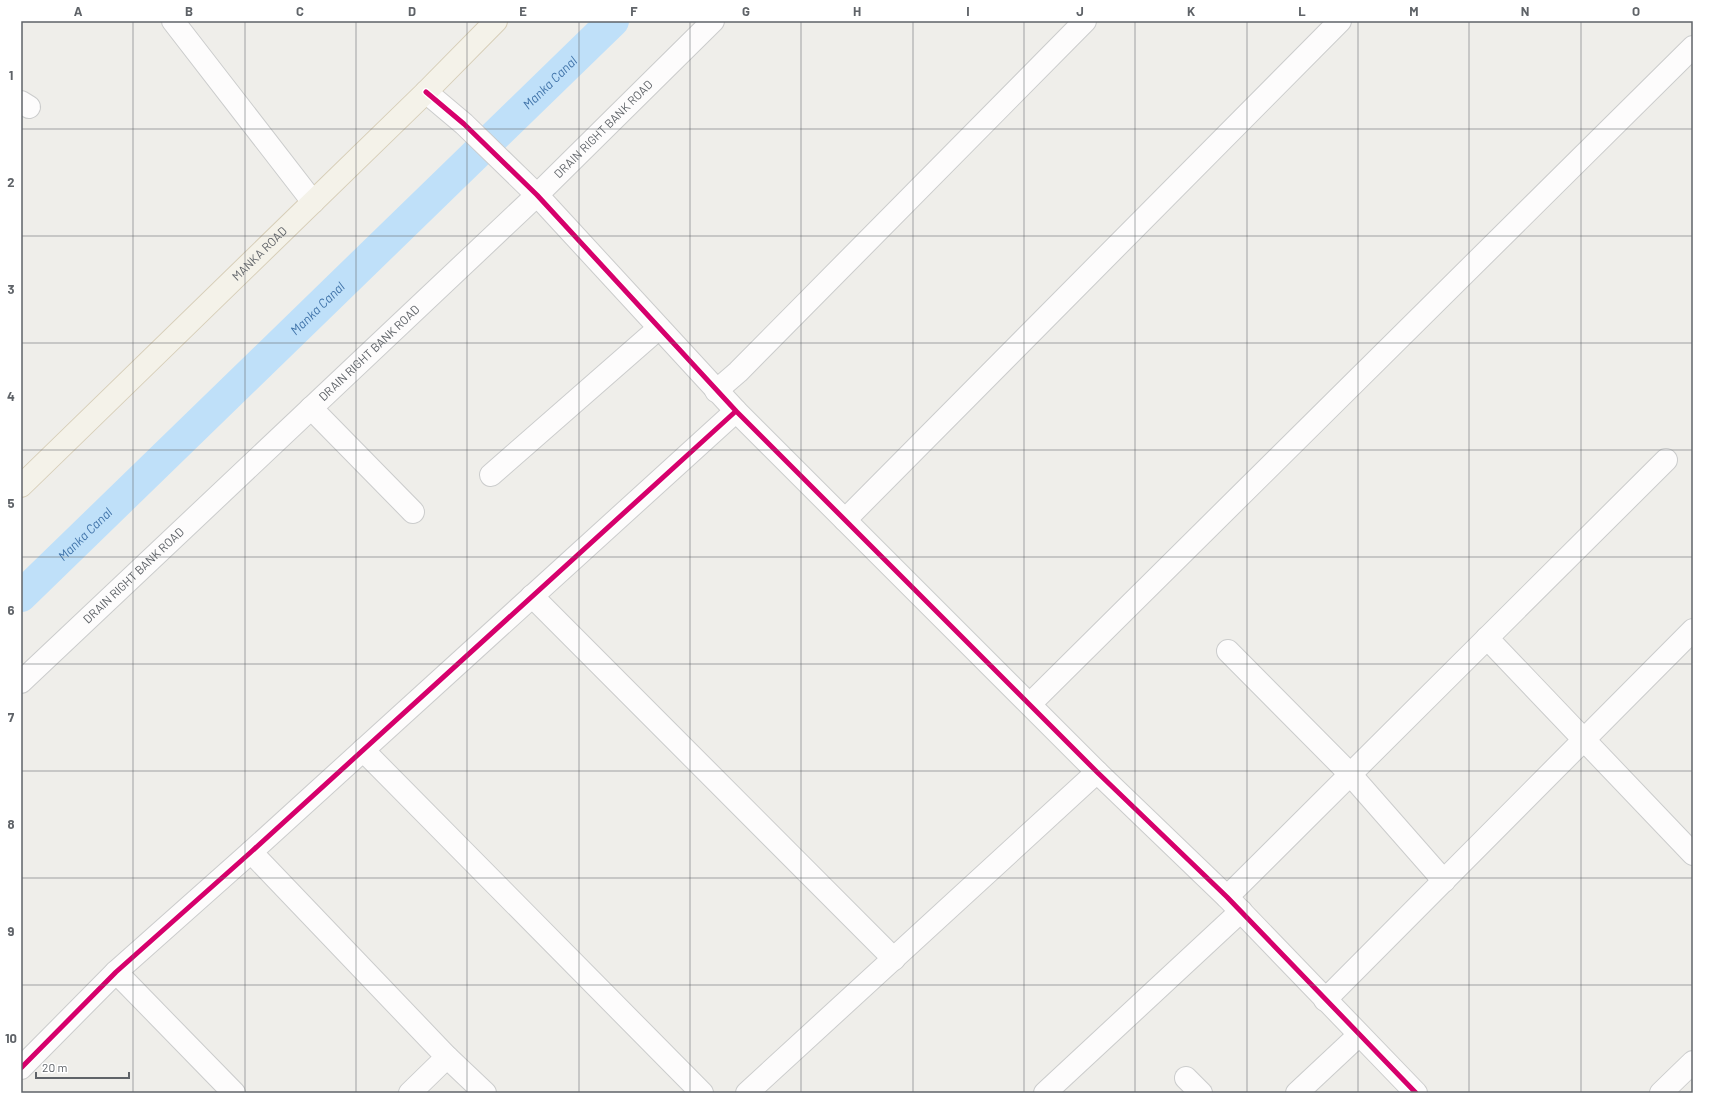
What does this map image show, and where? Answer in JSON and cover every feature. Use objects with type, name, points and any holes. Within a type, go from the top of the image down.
[{"type":"main road","name":"MANKA ROAD","points":[[21,486],[426,92],[496,21]]},
{"type":"street","points":[[173,21],[313,202]]},
{"type":"street","name":"DRAIN RIGHT BANK ROAD","points":[[21,682],[537,195],[713,21]]},
{"type":"street","points":[[716,391],[738,372],[1085,21]]},
{"type":"street","points":[[845,520],[1340,21]]},
{"type":"street","points":[[1030,704],[1693,47]]},
{"type":"street","points":[[426,92],[464,124],[537,195],[716,391],[1097,772],[1234,904],[1416,1093]]},
{"type":"street","points":[[491,476],[659,328]]},
{"type":"street","points":[[311,408],[413,512]]},
{"type":"street","points":[[21,1068],[116,972],[736,411]]},
{"type":"street","points":[[1045,1093],[1234,904],[1350,774],[1666,460]]},
{"type":"street","points":[[532,596],[894,959]]},
{"type":"street","points":[[1325,1000],[1693,630]]},
{"type":"street","points":[[1487,638],[1693,854]]},
{"type":"street","points":[[1228,651],[1350,774],[1444,881]]},
{"type":"street","points":[[363,750],[702,1093]]},
{"type":"street","points":[[747,1093],[1097,772]]},
{"type":"street","points":[[250,852],[447,1057],[486,1093]]},
{"type":"street","points":[[116,972],[234,1093]]},
{"type":"street","points":[[1297,1093],[1359,1035]]},
{"type":"street","points":[[410,1093],[447,1057]]},
{"type":"street","points":[[1661,1093],[1693,1062]]},
{"type":"waterway","name":"Manka Canal","points":[[21,596],[613,21]]},
{"type":"cycle path","points":[[426,92],[464,124],[537,195],[736,411],[1097,772],[1227,897],[1416,1093]]},
{"type":"cycle path","points":[[21,1068],[116,972],[251,852],[736,411]]}]
